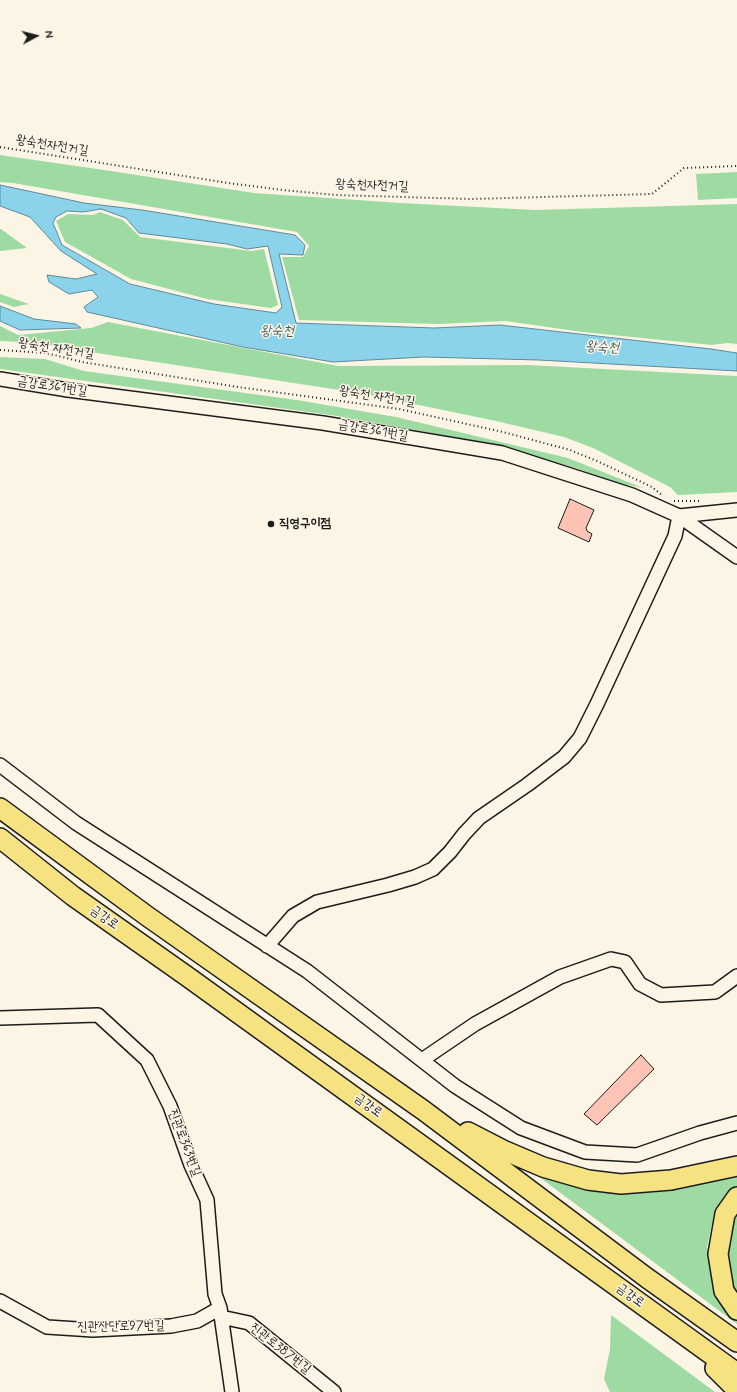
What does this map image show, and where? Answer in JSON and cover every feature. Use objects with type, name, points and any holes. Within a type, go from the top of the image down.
[{"type":"highway","name":"금강로","points":[[0,808],[147,916],[423,1110],[646,1278],[737,1342]]},
{"type":"highway","name":"금강로","points":[[0,838],[73,896],[195,982],[737,1373]]},
{"type":"highway","points":[[423,1110],[536,1165],[588,1180],[621,1184],[671,1180],[737,1166]]},
{"type":"highway","points":[[737,1196],[725,1214],[718,1254],[724,1291],[737,1310]]},
{"type":"highway","points":[[679,1331],[737,1390]]},
{"type":"street","name":"금강로361번길","points":[[0,379],[68,390],[324,423],[502,453],[632,495],[679,516],[737,510]]},
{"type":"street","points":[[267,946],[293,916],[317,902],[401,881],[433,869],[450,852],[479,818],[564,757],[580,738],[597,704],[675,536],[679,516],[737,557]]},
{"type":"street","points":[[0,765],[76,823],[307,971],[455,1086],[521,1128],[585,1152],[637,1155],[700,1133],[737,1123]]},
{"type":"street","points":[[422,1060],[475,1024],[560,977],[611,958],[625,962],[640,984],[661,995],[715,992],[737,976]]},
{"type":"street","name":"진관로363번길","points":[[0,1018],[98,1015],[146,1060],[170,1106],[191,1165],[207,1200],[215,1294],[221,1313],[232,1392]]},
{"type":"street","name":"진관산단로97번길","points":[[0,1301],[47,1327],[93,1330],[171,1326],[197,1321],[221,1313]]},
{"type":"street","name":"진관로387번길","points":[[221,1313],[249,1323],[334,1392]]},
{"type":"path","name":"왕숙천자전거길","points":[[0,147],[228,183],[283,190],[335,194],[471,199],[652,194],[684,168],[737,166]]},
{"type":"path","name":"왕숙천 자전거길","points":[[0,350],[46,353],[82,362],[238,387],[399,409],[503,432],[570,450],[652,487],[668,498]]},
{"type":"path","points":[[672,500],[702,501]]},
{"type":"green space","points":[[0,155],[254,193],[401,203],[535,210],[737,204],[737,344],[728,343],[712,345],[582,332],[506,321],[438,324],[299,320],[282,257],[303,257],[309,246],[297,232],[0,182]]},
{"type":"green space","points":[[737,172],[737,198],[698,200],[696,174]]},
{"type":"green space","points":[[100,212],[123,220],[140,237],[252,251],[264,249],[278,305],[271,308],[207,299],[131,279],[65,242],[56,221],[68,214],[93,215]]},
{"type":"green space","points":[[1,229],[27,248],[0,251]]},
{"type":"green space","points":[[0,294],[29,304],[14,307],[0,302]]},
{"type":"green space","points":[[108,322],[338,366],[529,365],[737,376],[737,492],[678,495],[670,487],[593,448],[564,437],[496,421],[366,394],[39,343],[0,341],[0,326],[18,335],[91,328]]},
{"type":"green space","points":[[0,357],[45,359],[84,371],[297,400],[396,417],[568,458],[643,488],[613,482],[579,469],[481,442],[337,416],[0,369]]},
{"type":"green space","points":[[737,1173],[737,1188],[730,1193],[714,1214],[707,1247],[711,1276],[737,1321],[737,1324],[535,1174],[581,1184]]},
{"type":"green space","points":[[737,1210],[737,1301],[723,1272],[724,1227]]},
{"type":"green space","points":[[611,1315],[715,1392],[610,1392],[604,1379],[610,1349]]},
{"type":"water","name":"왕숙천","points":[[0,185],[84,203],[142,210],[295,235],[305,245],[303,255],[279,254],[296,323],[434,328],[500,325],[737,353],[737,371],[539,360],[424,357],[333,362],[243,347],[87,312],[84,307],[98,297],[92,290],[69,294],[49,282],[47,275],[76,279],[97,274],[61,251],[30,217],[0,206]],"holes":[[[101,209],[126,218],[139,233],[227,244],[247,249],[268,246],[282,307],[276,313],[214,304],[130,284],[62,245],[53,223],[56,217],[67,211],[83,212]]]},
{"type":"water","points":[[0,306],[34,319],[76,324],[81,328],[20,330],[0,321]]},
{"type":"building","points":[[570,499],[594,510],[586,528],[587,531],[592,534],[589,542],[558,528]]},
{"type":"building","points":[[641,1055],[654,1069],[597,1125],[584,1114]]},
{"type":"place","name":"직영구이점","points":[[271,524]]}]
